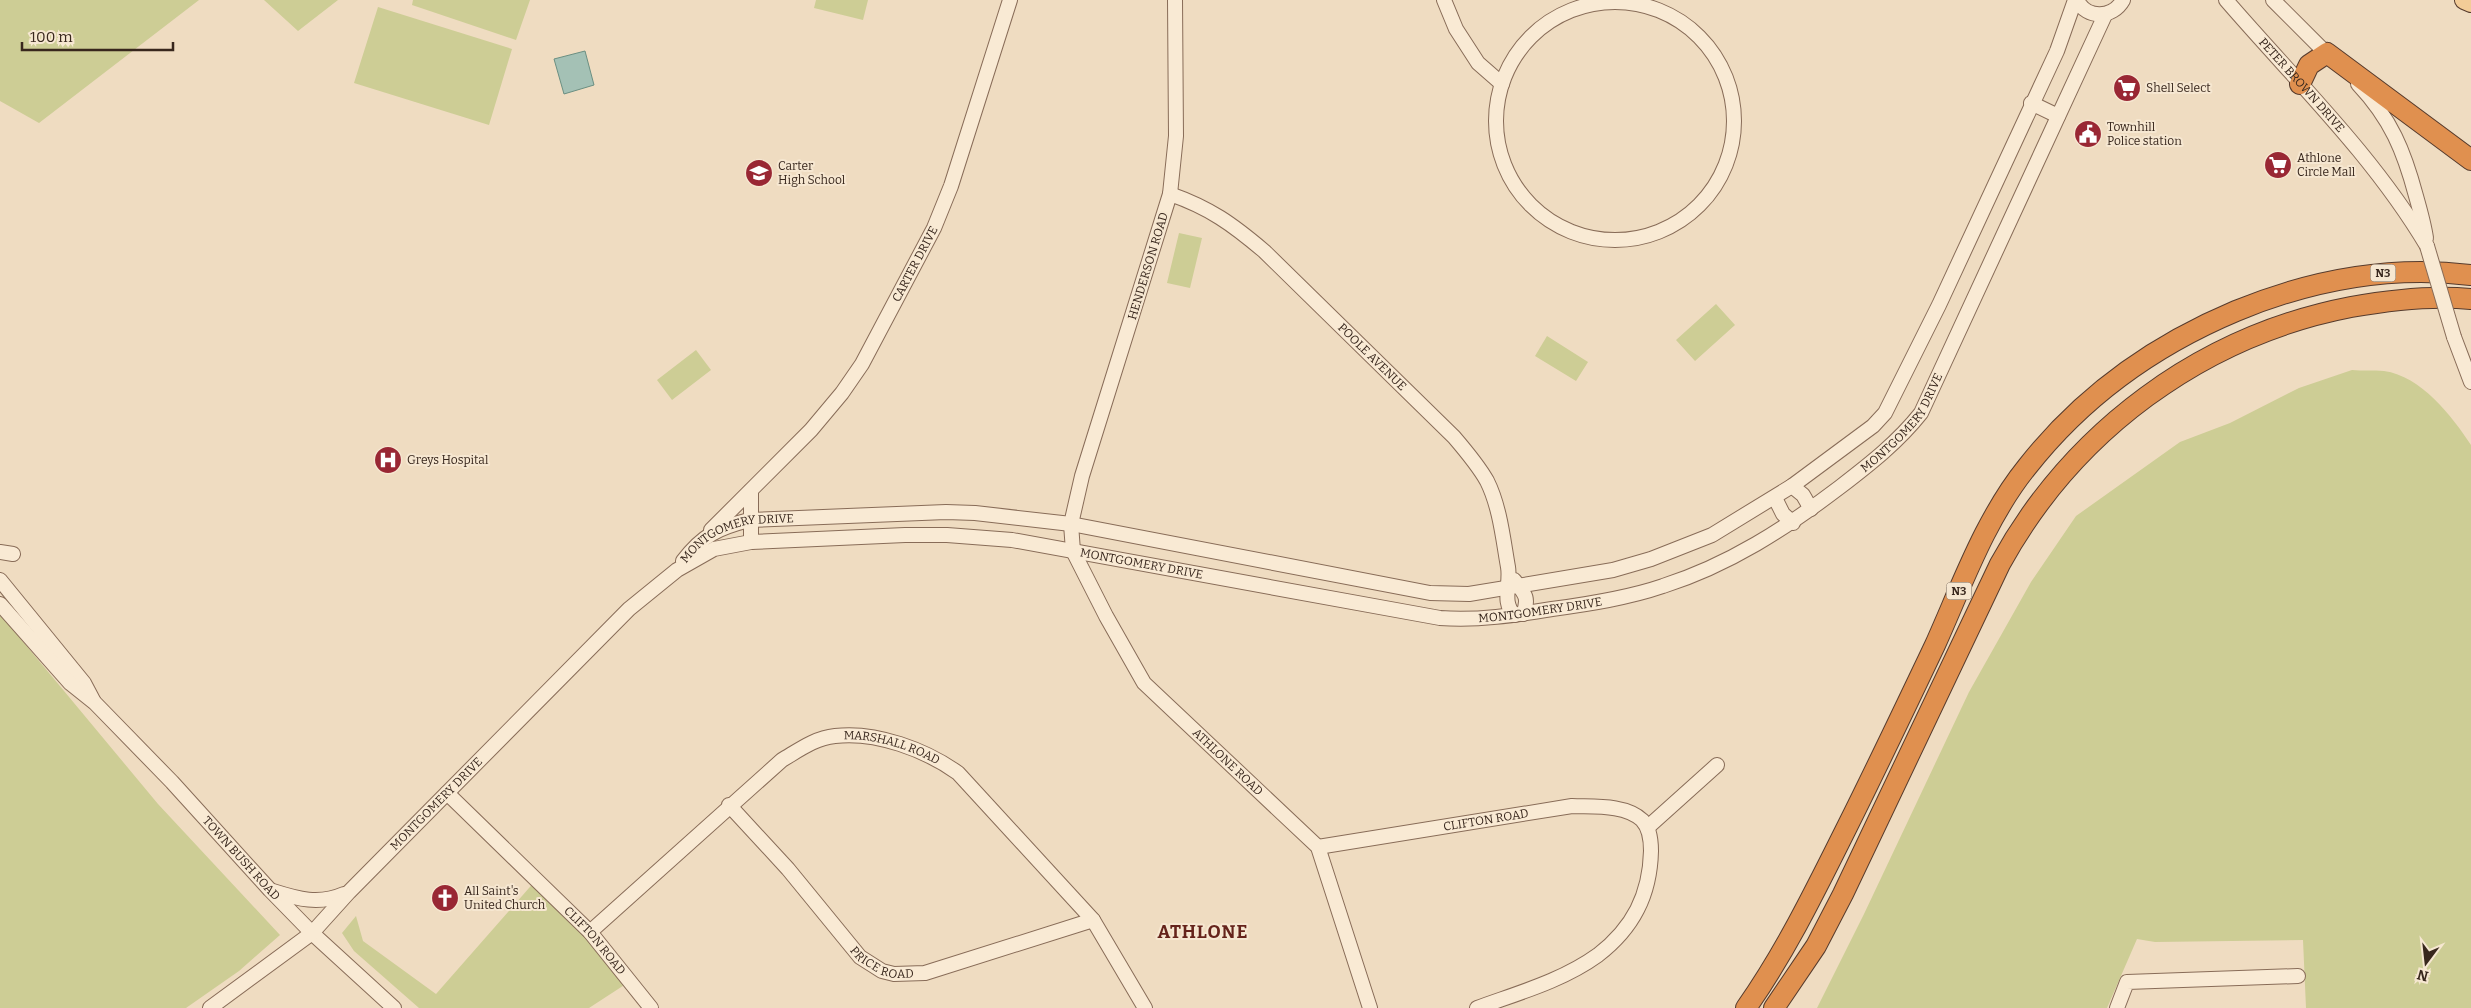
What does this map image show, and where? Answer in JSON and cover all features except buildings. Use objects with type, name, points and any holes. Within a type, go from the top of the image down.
[{"type":"highway","points":[[2300,84],[2309,64],[2327,53],[2471,160]]},
{"type":"highway","name":"N3","points":[[1746,1008],[1781,956],[1820,882],[1899,722],[1979,546],[2025,469],[2058,430],[2098,394],[2163,347],[2202,325],[2247,306],[2296,288],[2350,276],[2393,272],[2471,275]]},
{"type":"highway","name":"N3","points":[[1774,1008],[1816,946],[1843,894],[2000,564],[2017,533],[2042,497],[2075,458],[2107,426],[2145,396],[2183,371],[2228,346],[2278,326],[2324,312],[2376,302],[2422,298],[2471,299]]},
{"type":"main road","points":[[2464,0],[2471,3]]},
{"type":"street","name":"CARTER DRIVE","points":[[707,535],[811,430],[842,393],[862,364],[911,275],[934,228],[951,186],[1010,0]]},
{"type":"street","name":"HENDERSON ROAD","points":[[1071,524],[1082,476],[1170,194],[1176,136],[1175,0]]},
{"type":"street","points":[[1444,0],[1456,29],[1478,63],[1502,84]]},
{"type":"street","points":[[2076,0],[2086,11],[2095,15],[2105,14],[2117,8],[2123,0]]},
{"type":"street","name":"MONTGOMERY DRIVE","points":[[677,570],[691,550],[707,535],[726,526],[749,520],[926,512],[975,513],[1071,524],[1430,593],[1469,594],[1512,581],[1606,572],[1634,565],[1712,535],[1775,498],[1867,430],[1886,413],[1966,248],[2057,51],[2076,0]]},
{"type":"street","name":"PETER BROWN DRIVE","points":[[2226,0],[2381,177],[2426,246]]},
{"type":"street","name":"PETER BROWN DRIVE","points":[[2273,0],[2371,98],[2396,135],[2425,229],[2426,246],[2454,338],[2471,382]]},
{"type":"street","points":[[1620,1],[1641,3],[1664,11],[1688,26],[1703,40],[1722,71],[1731,100],[1734,125],[1732,146],[1713,191],[1698,208],[1678,224],[1652,235],[1621,239],[1596,238],[1566,230],[1547,220],[1526,200],[1512,180],[1498,133],[1498,108],[1502,84],[1517,54],[1528,40],[1567,10],[1594,3],[1620,1]]},
{"type":"street","name":"MONTGOMERY DRIVE","points":[[210,1008],[312,933],[349,892],[629,609],[677,570],[714,549],[751,542],[906,534],[980,536],[1073,551],[1440,618],[1471,619],[1519,614],[1614,599],[1663,586],[1710,568],[1793,523],[1891,447],[1921,413],[2105,14]]},
{"type":"street","points":[[2031,104],[2058,116]]},
{"type":"street","name":"POOLE AVENUE","points":[[1170,194],[1203,207],[1231,223],[1264,251],[1454,437],[1474,461],[1487,482],[1498,510],[1512,581],[1508,605],[1519,614],[1527,598],[1525,592],[1512,581]]},
{"type":"street","points":[[1792,486],[1803,495],[1811,509]]},
{"type":"street","points":[[751,490],[749,520],[751,542]]},
{"type":"street","points":[[1775,498],[1783,514],[1793,523]]},
{"type":"street","points":[[926,512],[928,535]]},
{"type":"street","points":[[903,514],[906,534]]},
{"type":"street","name":"ATHLONE ROAD","points":[[1071,524],[1073,551],[1106,616],[1144,683],[1318,847],[1370,1008]]},
{"type":"street","points":[[1263,585],[1263,573],[1268,562]]},
{"type":"street","points":[[1280,588],[1284,565]]},
{"type":"street","name":"TOWN BUSH ROAD","points":[[0,580],[84,683],[95,703]]},
{"type":"street","name":"TOWN BUSH ROAD","points":[[0,604],[70,683],[95,703],[172,782],[270,890],[312,933],[394,1008]]},
{"type":"street","name":"MARSHALL ROAD","points":[[590,932],[729,805],[782,760],[810,743],[835,736],[866,738],[916,749],[940,760],[958,773],[1093,920],[1145,1008]]},
{"type":"street","points":[[1477,1008],[1562,977],[1598,955],[1619,936],[1635,915],[1646,893],[1651,870],[1651,844],[1648,827],[1718,765]]},
{"type":"street","name":"CLIFTON ROAD","points":[[447,793],[590,932],[651,1008]]},
{"type":"street","name":"PRICE ROAD","points":[[729,805],[788,868],[860,957],[882,971],[894,974],[925,973],[1093,920]]},
{"type":"street","name":"CLIFTON ROAD","points":[[1318,847],[1572,806],[1603,807],[1627,812],[1641,819],[1648,827]]},
{"type":"street","points":[[270,890],[313,901],[330,900],[349,892]]},
{"type":"street","points":[[2116,1008],[2127,982],[2298,976]]},
{"type":"green space","points":[[0,0],[199,0],[39,123],[0,101]]},
{"type":"green space","points":[[264,0],[338,0],[298,31]]},
{"type":"green space","points":[[413,0],[530,0],[516,40],[412,5]]},
{"type":"green space","points":[[816,0],[868,0],[863,20],[814,8]]},
{"type":"green space","points":[[378,7],[512,49],[489,125],[354,83]]},
{"type":"green space","points":[[1179,233],[1202,238],[1190,288],[1167,283]]},
{"type":"green space","points":[[1716,304],[1735,325],[1695,361],[1676,340]]},
{"type":"green space","points":[[1547,336],[1588,362],[1576,381],[1535,356]]},
{"type":"green space","points":[[696,350],[711,370],[672,400],[657,380]]},
{"type":"green space","points":[[2352,370],[2384,371],[2398,374],[2411,381],[2423,389],[2445,410],[2471,445],[2471,1008],[2306,1008],[2303,940],[2155,942],[2137,939],[2107,1008],[1817,1008],[1864,914],[1969,692],[2031,582],[2076,516],[2180,442],[2230,423],[2299,388]]},
{"type":"green space","points":[[0,614],[158,804],[280,935],[239,971],[186,1008],[0,1008]]},
{"type":"green space","points":[[536,880],[632,980],[589,1008],[419,1008],[354,951],[342,933],[356,916],[363,941],[436,994]]},
{"type":"shaded area","points":[[585,51],[594,85],[564,94],[554,59]]},
{"type":"place","name":"Shell Select","points":[[2127,88]]},
{"type":"place","name":"Townhill Police station","points":[[2088,134]]},
{"type":"place","name":"Athlone Circle Mall","points":[[2278,165]]},
{"type":"place","name":"Carter High School","points":[[759,173]]},
{"type":"place","name":"Greys Hospital","points":[[388,460]]},
{"type":"place","name":"All Saint's United Church","points":[[445,898]]},
{"type":"district","name":"ATHLONE","points":[[1203,932]]}]
